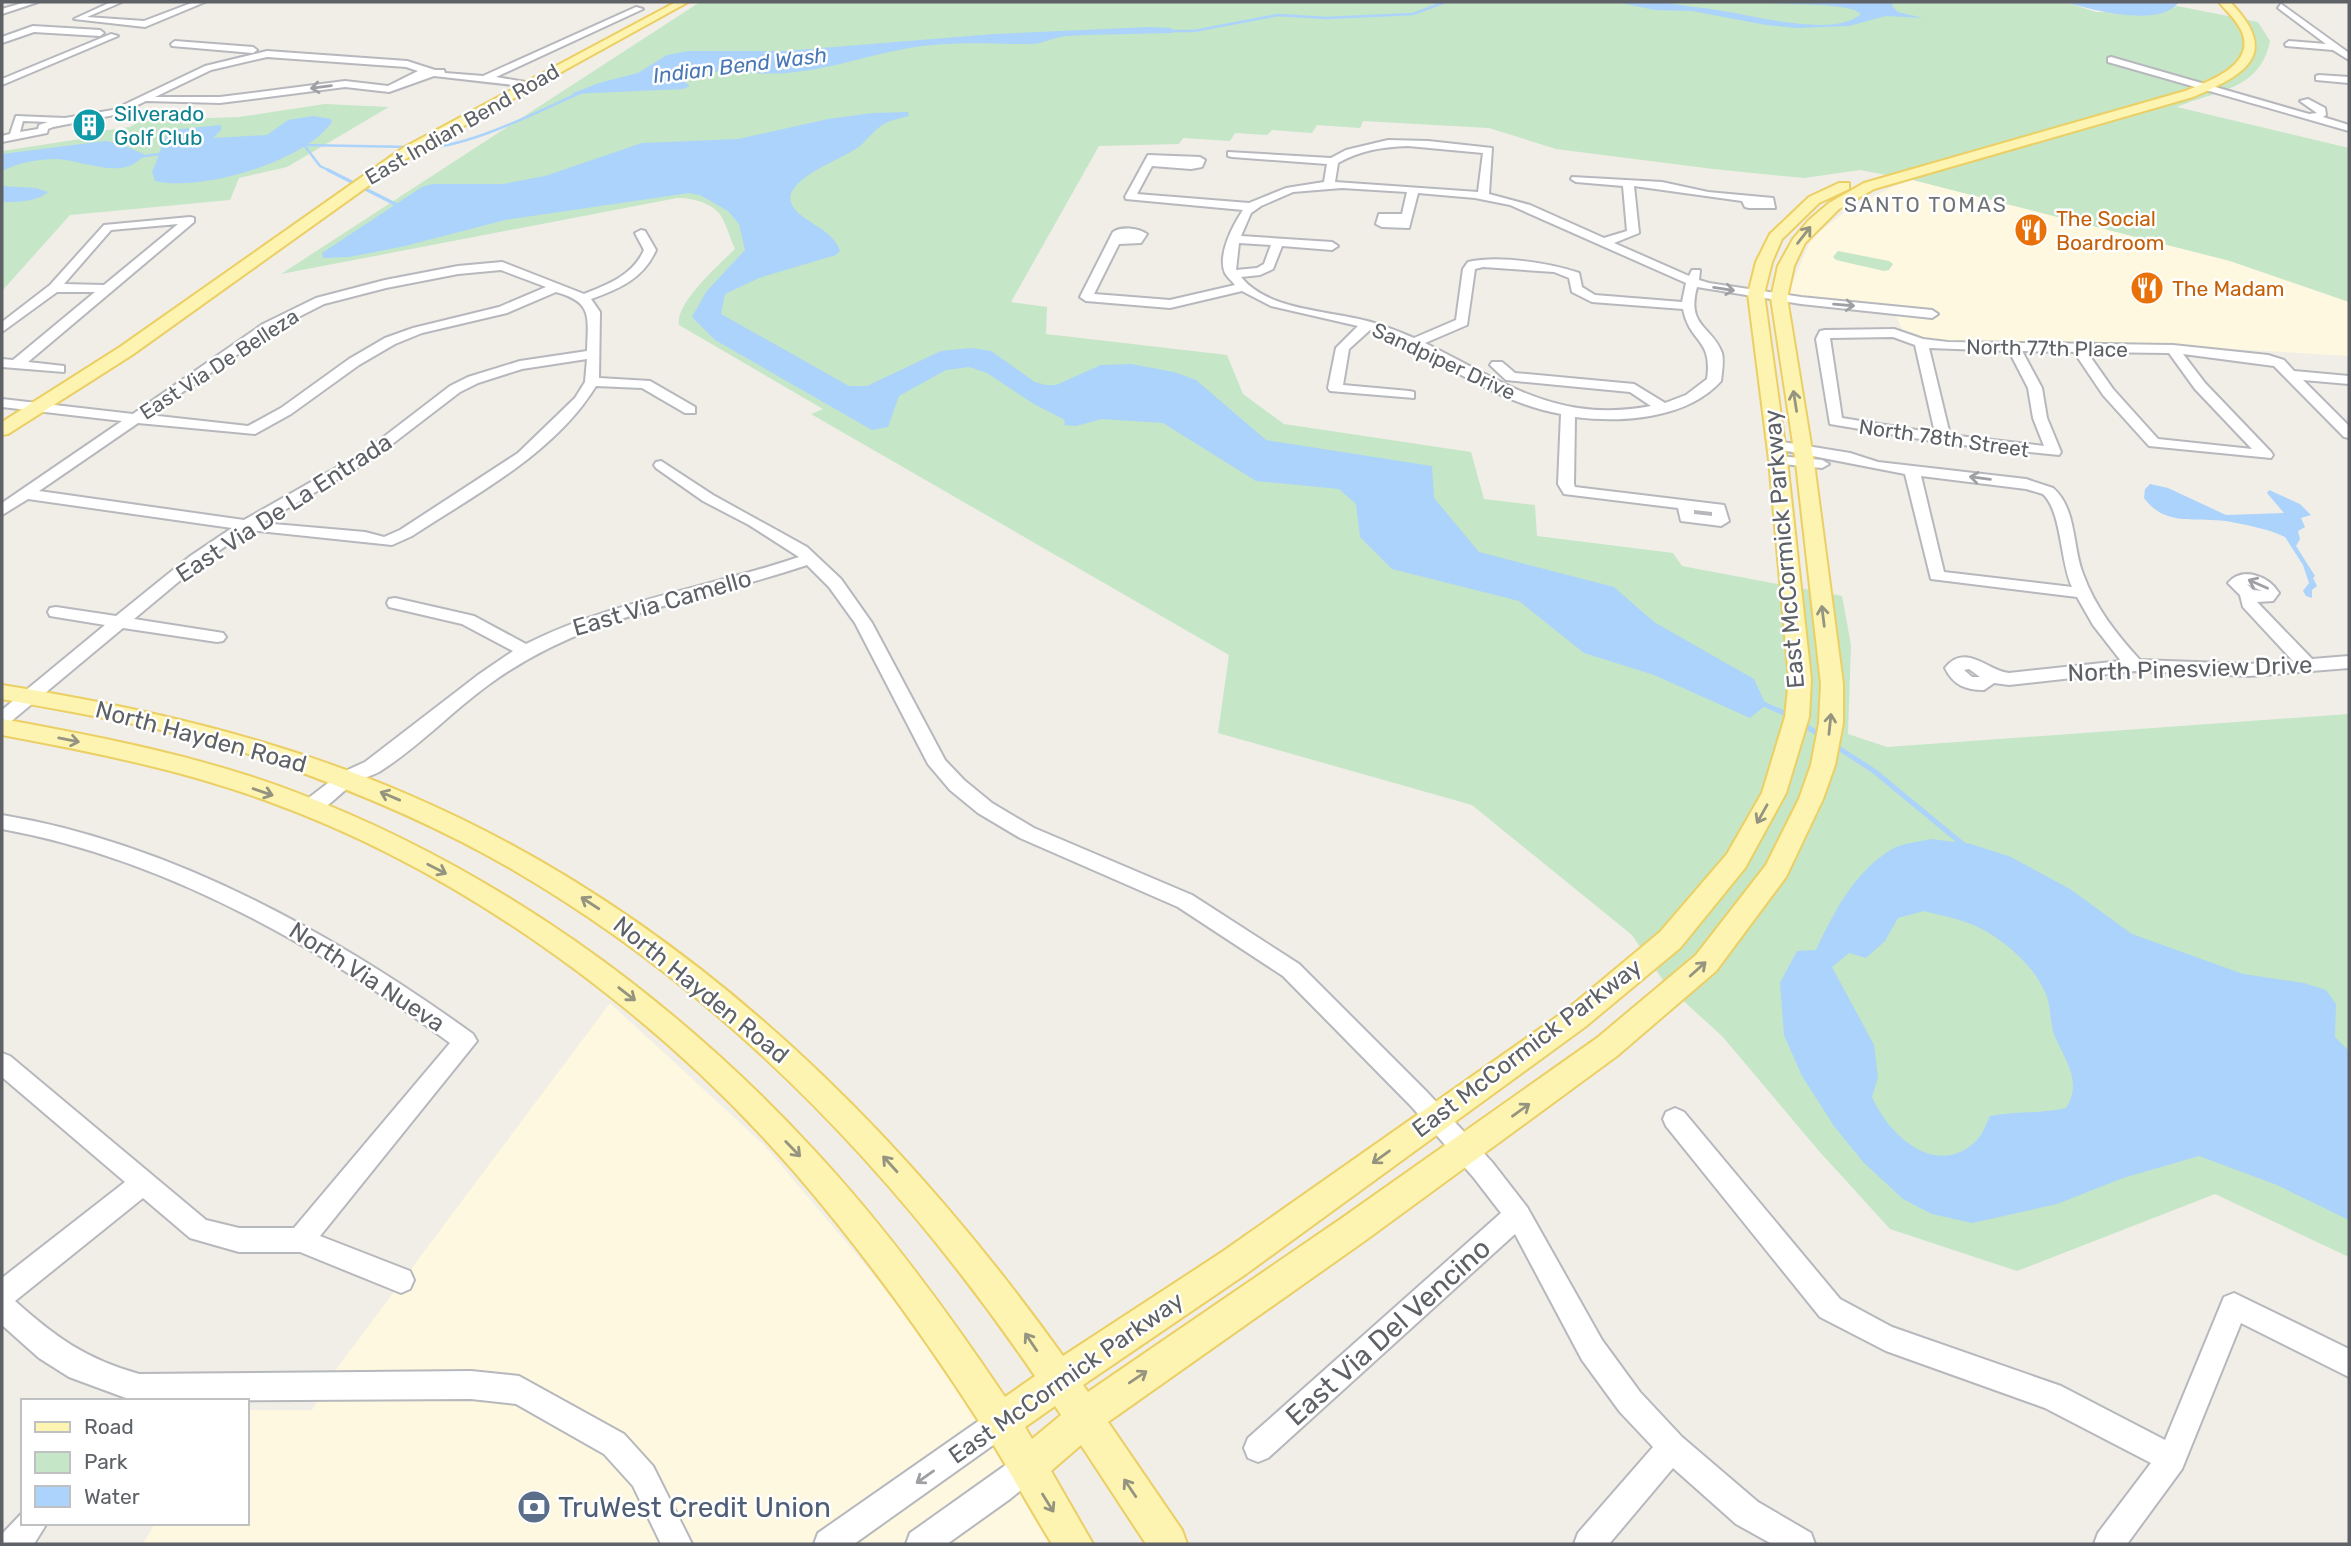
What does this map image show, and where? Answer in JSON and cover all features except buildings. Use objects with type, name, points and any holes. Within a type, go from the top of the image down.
[{"type":"main road","name":"East Indian Bend Road","points":[[664,11],[662,8],[672,2]]},
{"type":"main road","name":"East Indian Bend Road","points":[[2,430],[126,351],[255,258],[269,251],[346,192],[417,146],[683,2]]},
{"type":"main road","points":[[2224,2],[2242,19],[2250,37]]},
{"type":"main road","points":[[2210,3],[2232,30],[2250,37]]},
{"type":"main road","name":"East McCormick Parkway","points":[[1000,1423],[1234,1263],[1575,1019],[1670,940],[1736,861],[1774,793],[1797,717],[1800,679],[1781,292],[1786,266],[1798,242],[1814,223],[1834,206],[1864,189],[1905,174],[2204,82],[2238,69],[2250,50],[2250,37]]},
{"type":"main road","name":"East McCormick Parkway","points":[[1027,1467],[1111,1396],[1465,1150],[1607,1047],[1706,963],[1777,870],[1823,765],[1831,723],[1832,684],[1757,288],[1775,237],[1814,200],[1847,184],[1925,157],[2204,82],[2220,66]]},
{"type":"main road","points":[[1847,184],[1864,189]]},
{"type":"main road","name":"East Indian Bend Road","points":[[2,444],[211,306],[268,258],[269,251]]},
{"type":"main road","name":"North Hayden Road","points":[[2,692],[208,734],[257,747],[348,778],[426,811],[543,873],[640,936],[711,991],[835,1103],[933,1213],[1004,1302],[1168,1544]]},
{"type":"main road","name":"North Hayden Road","points":[[2,727],[136,754],[216,776],[309,808],[388,844],[511,912],[583,960],[652,1014],[718,1072],[800,1156],[884,1259],[1000,1423],[1074,1544]]},
{"type":"street","points":[[2,12],[34,2]]},
{"type":"street","points":[[108,2],[117,2]]},
{"type":"street","points":[[78,19],[117,2]]},
{"type":"street","points":[[78,19],[145,24],[201,2]]},
{"type":"street","points":[[2281,6],[2349,57]]},
{"type":"street","points":[[615,8],[664,11]]},
{"type":"street","points":[[486,77],[639,9]]},
{"type":"street","points":[[2,40],[33,29],[114,36],[2,82]]},
{"type":"street","points":[[175,44],[261,50],[267,54]]},
{"type":"street","points":[[2289,44],[2335,47]]},
{"type":"street","points":[[2,139],[43,131],[43,127],[51,124],[116,112],[223,63],[267,54],[407,64],[429,71],[516,81],[528,85]]},
{"type":"street","points":[[2204,82],[2111,60],[2204,82],[2309,119],[2349,128]]},
{"type":"street","points":[[142,100],[220,100],[345,84],[389,89],[429,71]]},
{"type":"street","points":[[486,77],[521,78],[550,73]]},
{"type":"street","points":[[2319,78],[2349,80]]},
{"type":"street","points":[[2305,101],[2322,110],[2321,115],[2309,119]]},
{"type":"street","points":[[14,137],[19,118],[25,116],[70,120]]},
{"type":"street","points":[[1232,154],[1333,161],[1348,150],[1400,144],[1488,150],[1483,195]]},
{"type":"street","points":[[1329,185],[1333,161]]},
{"type":"street","points":[[1148,163],[1130,197],[1251,207],[1289,190],[1329,185],[1483,195],[1524,207],[1601,243],[1675,273],[1883,309],[1932,314]]},
{"type":"street","points":[[1576,179],[1747,198]]},
{"type":"street","points":[[1601,243],[1633,233],[1629,183]]},
{"type":"street","points":[[1407,218],[1413,189]]},
{"type":"street","points":[[1251,207],[1242,219],[1227,262],[1231,274],[1260,271],[1269,266],[1278,242]]},
{"type":"street","points":[[2,327],[54,288],[108,227],[190,220],[17,364]]},
{"type":"street","points":[[25,494],[247,526],[365,537],[386,542],[406,533],[531,458],[580,401],[592,382],[594,354],[594,312],[591,304],[584,298],[616,286],[647,260],[650,250],[641,233]]},
{"type":"street","points":[[1236,239],[1332,246]]},
{"type":"street","points":[[1115,240],[1089,293],[1170,304],[1244,287]]},
{"type":"street","name":"East Via De Belleza","points":[[2,510],[268,327],[320,301],[397,281],[505,263],[584,298]]},
{"type":"street","points":[[1414,343],[1462,323],[1469,269],[1472,265],[1483,263],[1556,269],[1575,276],[1576,289],[1592,298],[1687,306],[1694,277]]},
{"type":"street","name":"Sandpiper Drive","points":[[1231,274],[1244,287],[1278,304],[1367,325],[1414,343],[1518,397],[1568,410],[1607,414],[1662,408],[1691,399],[1714,381],[1715,353],[1692,323],[1687,306]]},
{"type":"street","points":[[2,403],[250,431],[276,420],[350,363],[392,340],[441,324],[504,310],[558,286]]},
{"type":"street","points":[[54,288],[108,289]]},
{"type":"street","points":[[1883,309],[1894,333]]},
{"type":"street","points":[[1367,325],[1343,348],[1335,388],[1409,395]]},
{"type":"street","name":"North 77th Place","points":[[1894,333],[1921,343],[2014,348],[2172,349],[2268,359],[2279,363],[2290,375],[2349,380]]},
{"type":"street","name":"North 78th Street","points":[[1894,333],[1825,334],[1823,339],[1835,421],[1944,439],[2054,452],[2040,418],[2035,387],[2014,348]]},
{"type":"street","points":[[1921,343],[1944,439]]},
{"type":"street","points":[[2078,348],[2108,392],[2157,444],[2266,455]]},
{"type":"street","points":[[2172,349],[2200,386],[2266,455]]},
{"type":"street","name":"East Via De La Entrada","points":[[2,719],[195,560],[247,526],[369,456],[440,399],[473,380],[520,365],[594,354]]},
{"type":"street","points":[[2,363],[59,369]]},
{"type":"street","points":[[1497,365],[1511,377],[1634,388],[1662,408]]},
{"type":"street","points":[[2290,375],[2349,434]]},
{"type":"street","points":[[592,382],[645,384],[690,410]]},
{"type":"street","points":[[1568,410],[1566,484],[1569,491],[1685,504]]},
{"type":"street","points":[[1790,454],[1850,457],[1876,466],[2025,484],[2047,490],[2058,504],[2067,550],[2082,593],[2107,633],[2135,665]]},
{"type":"street","points":[[661,465],[708,498],[805,554],[835,583],[863,623],[930,751],[957,785],[985,808],[1027,833],[1185,901],[1281,962],[1436,1117],[1518,1215],[1592,1350],[1630,1402],[1672,1447],[1747,1513],[1800,1544]]},
{"type":"street","points":[[1912,470],[1937,576],[2082,593]]},
{"type":"street","name":"East Via Camello","points":[[309,808],[348,778],[372,767],[521,648],[614,614],[752,578],[805,554]]},
{"type":"street","points":[[2248,594],[2250,604],[2308,665]]},
{"type":"street","points":[[395,603],[468,620],[521,648]]},
{"type":"street","points":[[56,612],[217,638]]},
{"type":"street","name":"North Pinesview Drive","points":[[1990,677],[2018,679],[2135,665],[2249,670],[2349,662]]},
{"type":"street","name":"North Via Nueva","points":[[2,822],[75,839],[152,865],[265,914],[382,982],[465,1041],[300,1240]]},
{"type":"street","points":[[2,1063],[199,1230],[239,1240],[300,1240],[401,1280]]},
{"type":"street","points":[[1675,1119],[1830,1308],[1886,1338],[2051,1396],[2172,1459]]},
{"type":"street","points":[[2,1294],[143,1183]]},
{"type":"street","name":"East Via Del Vencino","points":[[1258,1448],[1518,1215]]},
{"type":"street","points":[[2109,1544],[2172,1459],[2234,1306],[2349,1363]]},
{"type":"street","points":[[2,1307],[64,1360],[134,1394],[471,1385],[519,1390],[614,1444],[643,1476],[677,1544]]},
{"type":"street","name":"East McCormick Parkway","points":[[830,1544],[1000,1423]]},
{"type":"street","points":[[1589,1544],[1672,1447]]},
{"type":"street","name":"East McCormick Parkway","points":[[921,1544],[1027,1467]]},
{"type":"street","points":[[14,1544],[30,1525]]},
{"type":"shaded area","points":[[1909,179],[2230,261],[2349,302],[2349,356],[2167,345],[1939,343],[1902,329],[1893,310],[1786,297],[1812,237],[1853,206]]},
{"type":"shaded area","points":[[610,1003],[764,1145],[926,1337],[1052,1544],[143,1544],[154,1525],[248,1525],[248,1410],[312,1410],[337,1368]]},
{"type":"green space","points":[[700,2],[2064,2],[2096,12],[2164,12],[2177,6],[2258,22],[2270,41],[2257,70],[2234,86],[2177,107],[2349,148],[2349,302],[2230,261],[1909,179],[1860,170],[1804,178],[1556,149],[1489,128],[1363,121],[1360,128],[1317,125],[1312,133],[1272,130],[1267,135],[1235,133],[1230,141],[1183,138],[1179,144],[1099,146],[1011,302],[1047,307],[1046,334],[1227,355],[1243,394],[1284,424],[1471,452],[1484,499],[1535,505],[1537,536],[1673,553],[1682,566],[1842,596],[1851,645],[1848,734],[1887,747],[2349,714],[2349,1257],[2215,1194],[2017,1271],[1890,1229],[1819,1151],[1722,1036],[1667,986],[1632,935],[1472,805],[1218,733],[1229,655],[811,414],[823,409],[679,325],[684,306],[691,296],[735,249],[721,217],[705,203],[677,198],[281,274]]},
{"type":"green space","name":"Silverado Golf Club","points":[[325,104],[389,107],[287,167],[239,178],[230,200],[70,215],[2,291],[2,151],[87,138],[93,132],[130,127],[153,120],[239,117]]},
{"type":"green space","points":[[1838,251],[1893,264],[1889,270],[1884,271],[1836,260],[1833,257]]},
{"type":"water","points":[[1617,2],[1665,2],[1814,25],[1849,21],[1861,14],[1843,7],[1766,2],[1893,2],[1892,6],[1898,12],[1923,18],[1886,16],[1849,26],[1797,28],[1692,11],[1654,10]]},
{"type":"water","points":[[2064,2],[2179,2],[2170,10],[2141,16],[2107,12]]},
{"type":"water","points":[[1171,28],[1173,33],[1066,36],[1031,44],[930,45],[795,72],[683,74],[682,80],[690,86],[683,89],[571,94],[599,83],[638,73],[667,55],[688,51],[785,51],[994,34]]},
{"type":"water","points":[[908,112],[909,116],[884,124],[853,151],[806,177],[791,193],[794,209],[830,236],[840,251],[836,255],[759,278],[725,294],[721,314],[849,386],[867,386],[941,351],[972,348],[991,351],[1035,382],[1046,385],[1056,385],[1101,365],[1131,364],[1174,372],[1196,380],[1266,440],[1432,466],[1434,498],[1479,552],[1614,587],[1654,622],[1754,679],[1766,705],[1750,718],[1654,675],[1584,653],[1519,601],[1392,569],[1360,537],[1356,504],[1339,489],[1256,481],[1163,423],[1102,419],[1076,426],[1064,425],[1065,420],[1034,404],[987,373],[969,367],[946,370],[899,396],[888,427],[872,430],[715,340],[692,317],[706,292],[745,250],[739,224],[728,211],[700,195],[689,193],[505,220],[405,246],[349,257],[323,258],[322,253],[422,187],[432,184],[503,184],[545,176],[642,143],[738,139],[828,119]]},
{"type":"water","points":[[313,116],[331,119],[332,122],[299,150],[276,161],[224,178],[175,183],[155,181],[152,171],[171,130],[221,125],[221,130],[213,138],[267,135],[288,120]]},
{"type":"water","points":[[105,141],[118,143],[144,154],[136,163],[126,167],[102,167],[49,159],[2,171],[2,154]]},
{"type":"water","points":[[2,186],[36,188],[48,192],[33,200],[2,202]]},
{"type":"water","points":[[2150,484],[2168,488],[2226,515],[2284,513],[2267,493],[2269,490],[2300,504],[2311,515],[2301,518],[2305,527],[2298,531],[2300,539],[2296,546],[2315,576],[2313,578],[2317,586],[2312,590],[2312,598],[2306,596],[2303,591],[2309,583],[2303,565],[2285,537],[2233,522],[2171,517],[2152,507],[2144,498],[2145,489]]},
{"type":"water","points":[[1931,839],[1971,844],[2011,857],[2070,889],[2132,934],[2243,974],[2304,983],[2326,990],[2336,1004],[2335,1037],[2349,1051],[2349,1220],[2277,1185],[2199,1156],[2123,1178],[2057,1204],[1972,1223],[1932,1214],[1903,1199],[1863,1162],[1834,1126],[1802,1076],[1784,1035],[1780,983],[1797,951],[1816,950],[1838,907],[1868,868],[1894,848]],"holes":[[[1924,911],[1982,929],[2004,943],[2024,961],[2040,981],[2047,997],[2054,1034],[2073,1082],[2071,1099],[2066,1108],[1990,1116],[1977,1140],[1962,1151],[1946,1156],[1916,1148],[1902,1138],[1880,1112],[1872,1097],[1878,1077],[1874,1045],[1832,967],[1849,953],[1866,958],[1885,941],[1898,918]]]},
{"type":"waterway","name":"Indian Bend Wash","points":[[1165,31],[1194,31],[1278,15],[1326,18],[1413,14],[1445,2]]},
{"type":"waterway","name":"Indian Bend Wash","points":[[421,148],[460,142],[481,135],[582,92]]},
{"type":"waterway","name":"Indian Bend Wash","points":[[304,145],[411,147]]},
{"type":"waterway","points":[[304,145],[320,166],[328,170]]},
{"type":"waterway","name":"Indian Bend Wash","points":[[138,157],[166,153]]},
{"type":"waterway","points":[[328,170],[332,172]]},
{"type":"waterway","points":[[328,170],[399,206]]},
{"type":"waterway","points":[[1759,702],[1791,716]]},
{"type":"waterway","points":[[1802,724],[1820,735]]},
{"type":"waterway","points":[[1834,745],[1874,771],[1965,846]]},
{"type":"place","name":"Silverado Golf Club","points":[[89,125]]},
{"type":"place","name":"The Social Boardroom","points":[[2031,230]]},
{"type":"place","name":"The Madam","points":[[2147,288]]},
{"type":"place","name":"TruWest Credit Union","points":[[534,1507]]},
{"type":"district","name":"SANTO TOMAS","points":[[1926,204]]}]
